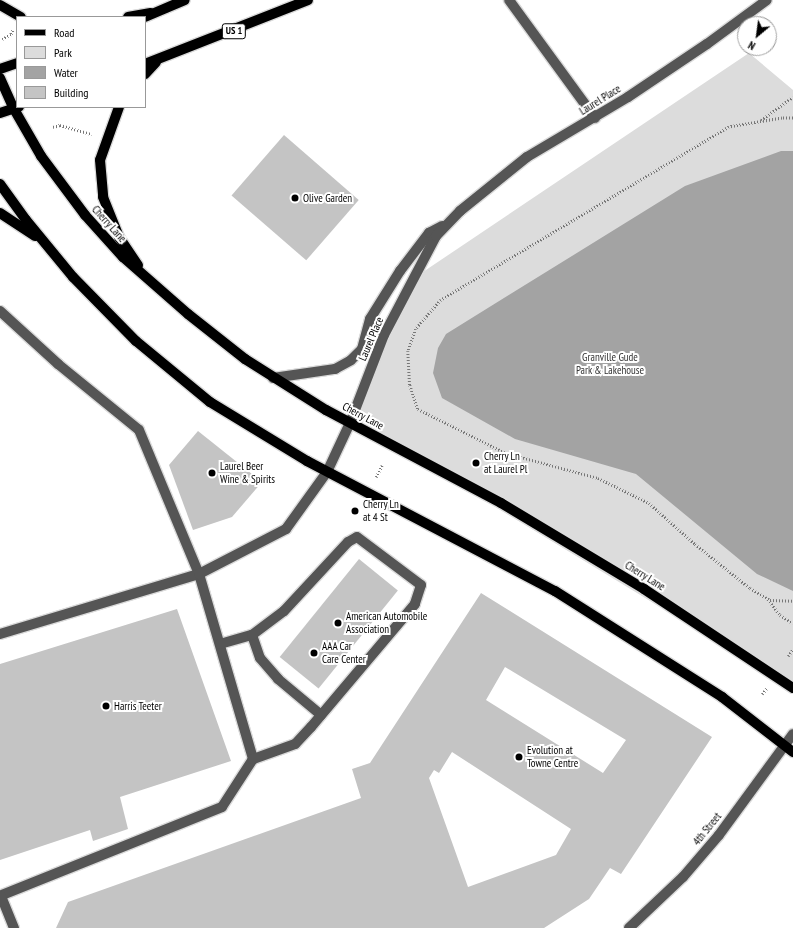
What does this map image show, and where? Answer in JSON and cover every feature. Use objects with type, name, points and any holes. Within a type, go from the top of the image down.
[{"type":"main road","points":[[146,17],[167,10],[185,0]]},
{"type":"main road","name":"US 1","points":[[146,64],[308,0]]},
{"type":"main road","points":[[0,5],[16,18]]},
{"type":"main road","points":[[134,16],[167,10]]},
{"type":"main road","points":[[146,73],[159,59]]},
{"type":"main road","points":[[0,69],[16,63]]},
{"type":"main road","name":"Cherry Lane","points":[[0,78],[41,156],[85,215],[123,257],[194,319],[273,378],[350,423],[501,503],[644,589],[793,688]]},
{"type":"main road","points":[[0,113],[16,108]]},
{"type":"main road","points":[[119,108],[100,160],[103,197],[119,237],[149,279]]},
{"type":"main road","points":[[0,184],[73,277],[136,341],[210,402],[327,472],[555,592],[722,698],[793,752]]},
{"type":"main road","points":[[0,213],[45,243]]},
{"type":"street","points":[[509,0],[595,118]]},
{"type":"street","name":"Laurel Place","points":[[0,634],[199,574],[286,529],[327,472],[350,423],[384,335],[436,236],[449,222],[527,157],[595,118],[707,44],[767,0]]},
{"type":"street","name":"Laurel Place","points":[[273,378],[335,369],[350,360],[362,349],[370,319],[400,271],[429,233],[449,222]]},
{"type":"street","points":[[0,311],[58,364],[139,430],[199,574],[253,759]]},
{"type":"street","points":[[14,928],[0,896],[222,807],[253,759],[295,744],[321,715],[415,604],[421,585],[357,537],[348,542],[284,611],[252,634],[220,644]]},
{"type":"street","points":[[252,634],[260,658],[278,679],[321,715]]},
{"type":"street","name":"4th Street","points":[[629,928],[683,877],[719,834],[793,734]]},
{"type":"path","points":[[2,39],[11,34],[16,24]]},
{"type":"path","points":[[759,122],[793,97]]},
{"type":"path","points":[[793,118],[730,127],[441,300],[416,329],[408,350],[410,385],[418,409],[506,453],[598,478],[649,503],[695,544],[768,599],[780,615],[793,623]]},
{"type":"path","points":[[53,127],[60,125],[92,134]]},
{"type":"path","points":[[376,478],[382,465]]},
{"type":"path","points":[[768,599],[793,601]]},
{"type":"path","points":[[788,656],[793,649]]},
{"type":"path","points":[[762,694],[768,686]]},
{"type":"green space","name":"Granville Gude Park & Lakehouse","points":[[745,56],[753,56],[793,90],[793,688],[412,456],[350,423],[414,278]]},
{"type":"water","points":[[781,151],[793,151],[793,591],[757,574],[636,474],[515,439],[442,398],[433,373],[438,348],[446,334],[685,186]]},
{"type":"building","name":"Olive Garden","points":[[284,135],[359,200],[306,260],[232,195]]},
{"type":"building","name":"Laurel Beer Wine & Spirits","points":[[198,431],[262,482],[232,517],[193,530],[169,465]]},
{"type":"building","name":"American Automobile Association","points":[[359,559],[398,590],[319,688],[280,657]]},
{"type":"building","name":"Evolution at Towne Centre","points":[[481,593],[712,737],[621,874],[610,868],[589,899],[544,928],[56,928],[68,902],[361,798],[352,769],[370,763]],"holes":[[[505,667],[626,740],[603,773],[486,700]],[[452,752],[571,829],[556,855],[468,887],[429,778],[434,770],[439,773]]]},
{"type":"building","name":"Harris Teeter","points":[[177,609],[231,761],[120,797],[128,829],[93,841],[90,830],[0,860],[0,664]]},
{"type":"place","name":"Olive Garden","points":[[295,198]]},
{"type":"place","name":"Cherry Ln at Laurel Pl","points":[[476,463]]},
{"type":"place","name":"Laurel Beer Wine & Spirits","points":[[212,473]]},
{"type":"place","name":"Cherry Ln at 4 St","points":[[355,511]]},
{"type":"place","name":"American Automobile Association","points":[[338,623]]},
{"type":"place","name":"AAA Car Care Center","points":[[314,653]]},
{"type":"place","name":"Harris Teeter","points":[[106,706]]},
{"type":"place","name":"Evolution at Towne Centre","points":[[519,757]]}]
